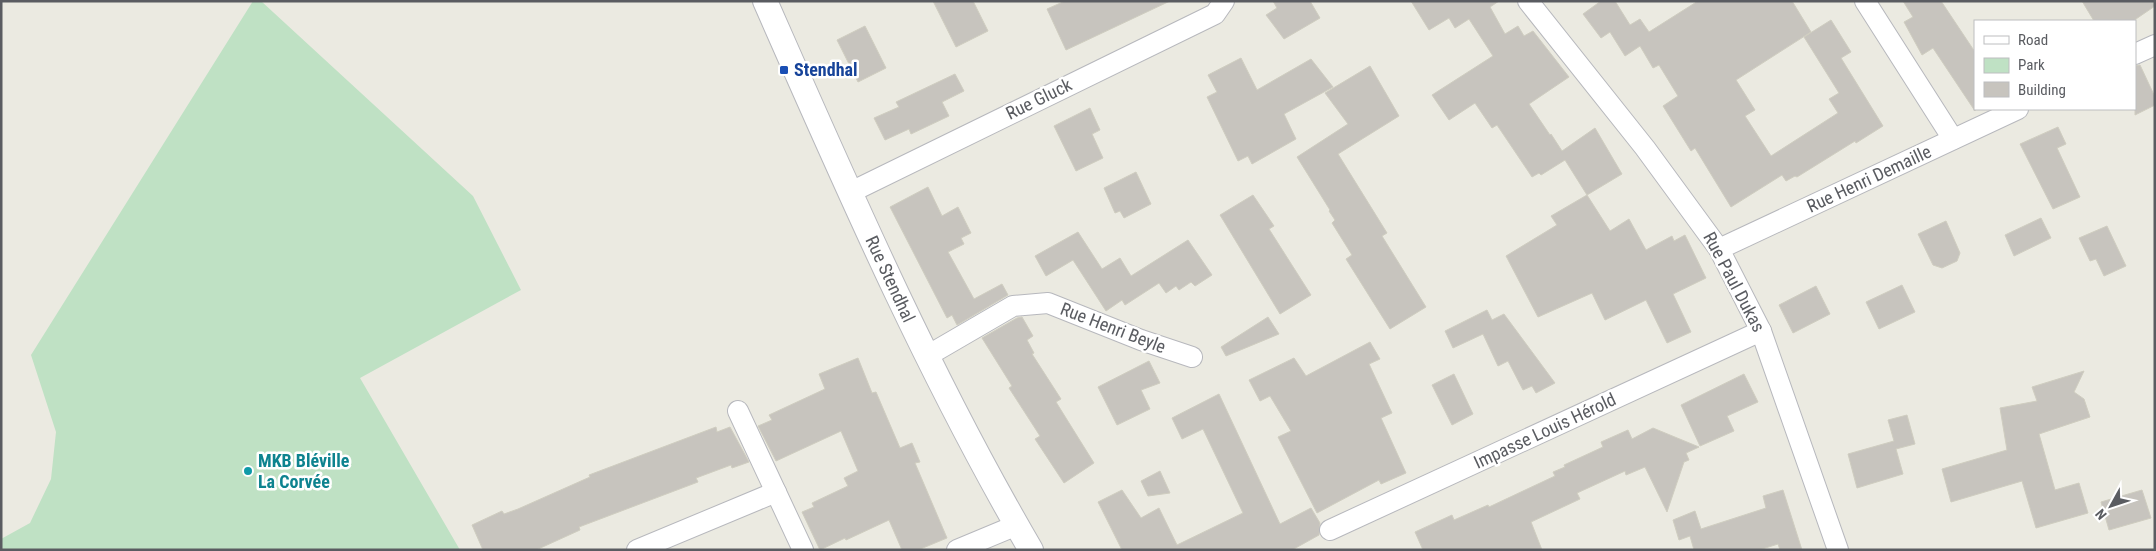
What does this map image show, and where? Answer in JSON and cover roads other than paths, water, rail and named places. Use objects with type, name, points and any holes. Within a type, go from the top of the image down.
[{"type":"street","name":"Rue Stendhal","points":[[765,1],[849,193],[927,356],[1031,550]]},
{"type":"street","name":"Rue Gluck","points":[[849,193],[1215,14],[1224,1]]},
{"type":"street","name":"Rue Paul Dukas","points":[[1528,1],[1645,148],[1720,249],[1761,331],[1838,550]]},
{"type":"street","points":[[1865,1],[1953,139]]},
{"type":"street","points":[[2136,54],[2155,45]]},
{"type":"street","name":"Rue Henri Demaille","points":[[1720,249],[2016,110]]},
{"type":"street","name":"Rue Henri Beyle","points":[[927,356],[1014,306],[1048,303],[1141,340],[1192,357]]},
{"type":"street","name":"Impasse Louis Hérold","points":[[1330,530],[1761,331]]},
{"type":"street","points":[[738,411],[803,550]]},
{"type":"street","points":[[637,550],[776,492]]},
{"type":"street","points":[[957,550],[1017,525]]},
{"type":"place","name":"Stendhal","points":[[784,70]]},
{"type":"place","name":"MKB Bléville La Corvée","points":[[248,471]]}]
